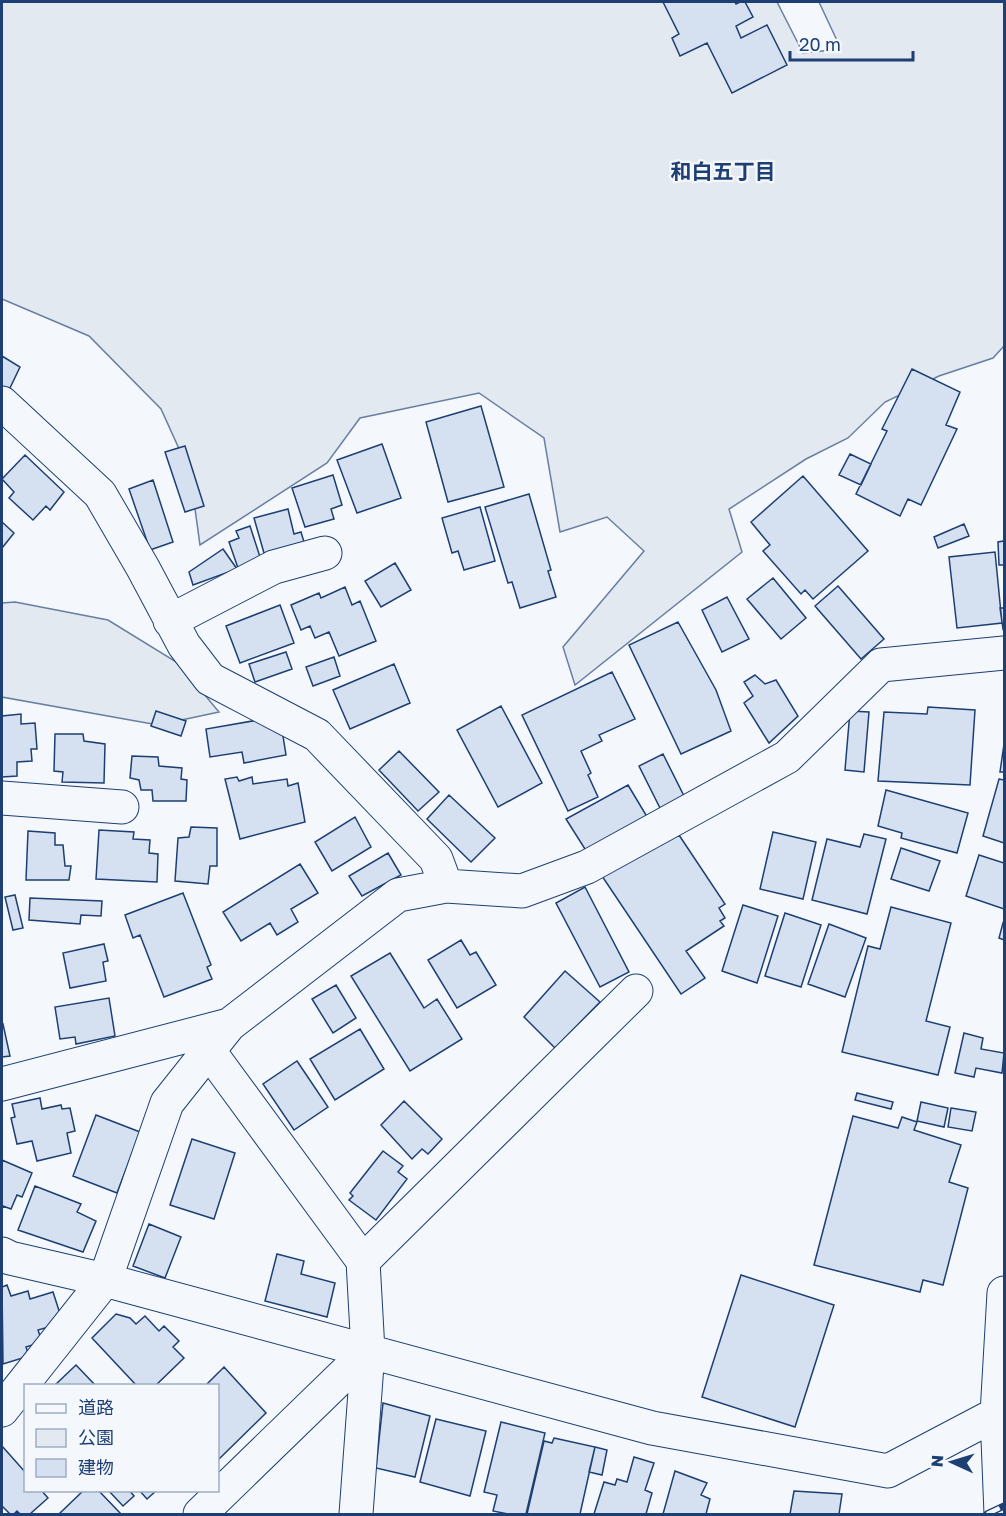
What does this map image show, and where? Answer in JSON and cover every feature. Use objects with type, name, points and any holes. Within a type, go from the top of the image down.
[{"type":"street","points":[[2,403],[100,494],[184,645],[210,679],[316,735],[436,859],[446,886]]},
{"type":"street","points":[[170,621],[274,567],[325,553]]},
{"type":"street","points":[[2,1410],[105,1280],[167,1103],[230,1025],[398,895],[446,886],[522,891],[587,867],[788,757],[881,665],[1005,653]]},
{"type":"street","points":[[2,798],[122,807]]},
{"type":"street","points":[[363,1261],[636,991]]},
{"type":"street","points":[[2,1084],[230,1025]]},
{"type":"street","points":[[208,1051],[363,1261],[368,1351],[356,1515]]},
{"type":"street","points":[[2,1254],[652,1428],[888,1472],[1001,1412]]},
{"type":"street","points":[[1001,1515],[1001,1412],[1005,1293]]},
{"type":"street","points":[[200,1515],[368,1351]]},
{"type":"green space","points":[[2,2],[777,2],[803,53],[841,49],[819,2],[1004,2],[1004,346],[993,358],[939,376],[885,402],[848,438],[806,459],[729,509],[742,552],[575,685],[563,647],[644,551],[607,517],[560,532],[544,438],[479,393],[360,418],[327,463],[200,545],[190,473],[161,409],[89,336],[2,299]]},
{"type":"green space","points":[[15,602],[108,620],[178,663],[219,712],[158,725],[2,697],[2,603]]},
{"type":"building","points":[[663,2],[735,2],[736,4],[745,2],[753,17],[736,26],[741,38],[767,25],[787,65],[732,93],[707,43],[680,56],[672,38],[679,34]]},
{"type":"building","points":[[2,356],[20,367],[9,390],[2,386]]},
{"type":"building","points":[[912,369],[960,392],[946,425],[957,429],[921,505],[908,499],[900,516],[856,494],[887,431],[882,429]]},
{"type":"building","points":[[481,406],[504,487],[448,502],[426,422]]},
{"type":"building","points":[[382,444],[401,498],[357,513],[337,460]]},
{"type":"building","points":[[185,446],[204,506],[185,512],[165,452]]},
{"type":"building","points":[[850,454],[871,464],[861,485],[839,475]]},
{"type":"building","points":[[25,455],[64,492],[50,510],[46,506],[33,520],[9,498],[14,492],[2,479]]},
{"type":"building","points":[[333,475],[342,505],[331,509],[334,519],[305,527],[292,488]]},
{"type":"building","points":[[803,476],[868,551],[813,599],[805,590],[801,594],[763,551],[770,545],[751,522]]},
{"type":"building","points":[[153,480],[173,542],[150,550],[129,489]]},
{"type":"building","points":[[529,494],[551,570],[548,571],[556,597],[520,608],[512,582],[508,583],[485,507]]},
{"type":"building","points":[[480,507],[495,561],[464,570],[458,551],[452,553],[442,518]]},
{"type":"building","points":[[288,509],[294,534],[301,532],[304,542],[264,553],[254,518]]},
{"type":"building","points":[[2,522],[14,533],[2,548]]},
{"type":"building","points":[[964,524],[969,536],[938,548],[934,537]]},
{"type":"building","points":[[250,526],[261,560],[238,568],[229,542],[239,538],[236,531]]},
{"type":"building","points":[[1004,541],[1004,565],[999,565],[998,542]]},
{"type":"building","points":[[223,549],[237,569],[193,585],[189,572]]},
{"type":"building","points":[[995,552],[1002,623],[957,628],[949,557]]},
{"type":"building","points":[[395,563],[411,590],[381,607],[365,581]]},
{"type":"building","points":[[773,578],[806,618],[781,639],[747,599]]},
{"type":"building","points":[[838,586],[884,639],[861,659],[815,606]]},
{"type":"building","points":[[345,587],[352,605],[360,601],[376,641],[339,656],[329,632],[315,638],[310,626],[301,630],[291,605],[319,593],[321,598]]},
{"type":"building","points":[[727,597],[749,639],[722,652],[702,610]]},
{"type":"building","points":[[280,605],[294,643],[240,663],[226,626]]},
{"type":"building","points":[[1000,608],[1004,608],[1003,629]]},
{"type":"building","points":[[678,622],[716,690],[731,731],[681,754],[629,645]]},
{"type":"building","points":[[286,652],[292,669],[255,682],[249,664]]},
{"type":"building","points":[[334,657],[340,676],[313,686],[306,667]]},
{"type":"building","points":[[394,664],[410,703],[350,729],[333,690]]},
{"type":"building","points":[[612,672],[635,719],[599,735],[602,741],[581,751],[598,797],[568,811],[522,715]]},
{"type":"building","points":[[755,675],[765,684],[776,680],[798,716],[769,743],[744,703],[753,696],[744,682]]},
{"type":"building","points":[[501,706],[542,783],[498,807],[457,730]]},
{"type":"building","points":[[928,707],[975,710],[970,785],[878,781],[884,712],[927,714]]},
{"type":"building","points":[[156,711],[186,721],[181,736],[151,726]]},
{"type":"building","points":[[850,711],[869,712],[864,772],[845,770]]},
{"type":"building","points":[[21,714],[21,724],[35,723],[37,749],[31,749],[32,761],[17,762],[17,776],[2,777],[2,716]]},
{"type":"building","points":[[264,719],[282,730],[286,755],[244,763],[242,752],[210,757],[206,729]]},
{"type":"building","points":[[55,734],[83,734],[84,741],[105,744],[104,783],[62,782],[63,772],[54,771]]},
{"type":"building","points":[[1004,744],[1004,772],[1000,772]]},
{"type":"building","points":[[399,751],[439,792],[418,811],[379,770]]},
{"type":"building","points":[[663,754],[685,798],[661,810],[639,766]]},
{"type":"building","points":[[132,756],[158,757],[159,766],[182,768],[181,779],[187,780],[186,801],[153,801],[152,790],[141,790],[139,780],[130,778]]},
{"type":"building","points":[[237,777],[239,781],[252,777],[253,784],[287,779],[288,786],[298,783],[305,822],[240,839],[225,779]]},
{"type":"building","points":[[999,779],[1004,780],[1004,843],[983,836]]},
{"type":"building","points":[[628,785],[649,820],[590,857],[566,819]]},
{"type":"building","points":[[886,790],[968,813],[957,853],[901,838],[902,833],[878,826]]},
{"type":"building","points":[[449,795],[495,838],[471,862],[427,819]]},
{"type":"building","points":[[355,817],[371,847],[332,871],[315,842]]},
{"type":"building","points":[[191,827],[217,828],[217,866],[210,866],[208,884],[175,881],[178,838],[189,837]]},
{"type":"building","points":[[99,830],[134,832],[133,839],[150,840],[149,853],[158,854],[157,882],[96,879]]},
{"type":"building","points":[[28,831],[55,833],[55,845],[63,845],[65,866],[71,866],[69,880],[26,880]]},
{"type":"building","points":[[773,832],[816,842],[803,899],[760,889]]},
{"type":"building","points":[[864,834],[886,839],[867,914],[812,900],[827,839],[860,847]]},
{"type":"building","points":[[679,835],[725,904],[719,908],[725,918],[720,921],[724,926],[686,951],[705,978],[681,994],[602,876]]},
{"type":"building","points":[[901,848],[940,861],[929,891],[891,879]]},
{"type":"building","points":[[388,853],[401,875],[362,896],[349,876]]},
{"type":"building","points":[[979,855],[1004,863],[1004,909],[966,896]]},
{"type":"building","points":[[300,864],[318,893],[291,909],[298,922],[277,935],[270,923],[241,941],[223,912]]},
{"type":"building","points":[[585,887],[629,972],[600,987],[556,903]]},
{"type":"building","points":[[183,893],[211,965],[207,967],[212,979],[164,997],[140,935],[133,938],[125,915]]},
{"type":"building","points":[[15,895],[23,928],[13,930],[5,897]]},
{"type":"building","points":[[30,898],[102,901],[101,916],[81,915],[80,924],[29,920]]},
{"type":"building","points":[[743,905],[778,916],[757,983],[722,971]]},
{"type":"building","points":[[891,907],[951,923],[926,1021],[950,1027],[938,1075],[842,1052],[868,946],[880,949]]},
{"type":"building","points":[[785,913],[821,925],[801,987],[765,976]]},
{"type":"building","points":[[829,924],[866,938],[845,997],[808,984]]},
{"type":"building","points":[[1004,924],[1004,940],[999,938]]},
{"type":"building","points":[[461,940],[470,955],[476,952],[496,985],[457,1008],[428,960]]},
{"type":"building","points":[[104,944],[108,961],[103,962],[106,981],[70,988],[63,953]]},
{"type":"building","points":[[390,953],[424,1008],[437,999],[462,1039],[410,1071],[351,976]]},
{"type":"building","points":[[565,971],[600,1002],[555,1048],[524,1017]]},
{"type":"building","points":[[336,985],[356,1018],[333,1033],[312,999]]},
{"type":"building","points":[[109,998],[115,1036],[76,1044],[75,1037],[60,1039],[55,1007]]},
{"type":"building","points":[[2,1025],[10,1056],[2,1057]]},
{"type":"building","points":[[360,1029],[384,1069],[335,1100],[310,1059]]},
{"type":"building","points":[[964,1033],[983,1038],[981,1049],[1004,1053],[1002,1073],[976,1068],[974,1077],[955,1073]]},
{"type":"building","points":[[297,1061],[328,1107],[294,1130],[263,1084]]},
{"type":"building","points":[[857,1093],[893,1102],[891,1109],[855,1100]]},
{"type":"building","points":[[40,1098],[42,1109],[61,1105],[62,1109],[70,1108],[75,1131],[67,1133],[71,1153],[37,1161],[32,1141],[17,1144],[11,1118],[15,1117],[12,1104]]},
{"type":"building","points":[[404,1101],[442,1139],[428,1154],[422,1149],[412,1159],[381,1125]]},
{"type":"building","points":[[921,1102],[948,1108],[944,1127],[917,1121]]},
{"type":"building","points":[[951,1108],[976,1112],[972,1131],[948,1127]]},
{"type":"building","points":[[96,1115],[140,1132],[117,1193],[73,1176]]},
{"type":"building","points":[[853,1116],[898,1128],[902,1117],[917,1122],[914,1130],[961,1145],[949,1182],[968,1188],[943,1285],[923,1280],[920,1292],[814,1265]]},
{"type":"building","points":[[192,1139],[235,1153],[214,1219],[170,1205]]},
{"type":"building","points":[[383,1151],[403,1166],[398,1172],[407,1179],[376,1220],[349,1200],[353,1196],[350,1193]]},
{"type":"building","points":[[2,1160],[32,1173],[22,1197],[17,1195],[11,1209],[3,1206],[2,1209]]},
{"type":"building","points":[[35,1186],[81,1204],[77,1212],[96,1221],[83,1252],[18,1230]]},
{"type":"building","points":[[149,1224],[181,1237],[165,1278],[133,1266]]},
{"type":"building","points":[[277,1254],[304,1261],[301,1274],[335,1283],[327,1317],[265,1301]]},
{"type":"building","points":[[741,1275],[834,1305],[795,1427],[702,1397]]},
{"type":"building","points":[[7,1285],[11,1296],[28,1291],[30,1299],[53,1292],[63,1323],[38,1330],[42,1342],[26,1347],[29,1356],[3,1364],[2,1287]]},
{"type":"building","points":[[116,1314],[130,1318],[136,1324],[145,1316],[159,1331],[164,1326],[179,1341],[173,1347],[184,1358],[157,1384],[135,1384],[92,1338]]},
{"type":"building","points":[[76,1365],[94,1384],[56,1384]]},
{"type":"building","points":[[224,1367],[266,1413],[219,1459],[219,1384],[207,1384]]},
{"type":"building","points":[[383,1403],[430,1416],[415,1477],[376,1468]]},
{"type":"building","points":[[436,1419],[486,1431],[470,1496],[420,1482]]},
{"type":"building","points":[[501,1422],[545,1433],[526,1514],[493,1511],[497,1495],[484,1492]]},
{"type":"building","points":[[554,1438],[595,1447],[580,1514],[527,1514],[544,1441],[552,1443]]},
{"type":"building","points":[[2,1446],[24,1471],[24,1492],[43,1492],[48,1498],[30,1514],[20,1514],[17,1511],[10,1514],[2,1506]]},
{"type":"building","points":[[595,1447],[607,1450],[602,1475],[589,1472]]},
{"type":"building","points":[[634,1457],[654,1463],[645,1490],[652,1493],[646,1514],[594,1514],[604,1482],[615,1485],[617,1479],[627,1482]]},
{"type":"building","points":[[675,1471],[707,1483],[701,1495],[710,1499],[706,1514],[663,1514]]},
{"type":"building","points":[[794,1491],[842,1494],[839,1514],[790,1514]]},
{"type":"building","points":[[82,1492],[100,1492],[121,1514],[59,1514]]},
{"type":"building","points":[[110,1492],[131,1492],[134,1496],[123,1506]]},
{"type":"building","points":[[141,1492],[155,1492],[147,1499]]},
{"type":"railway","points":[[987,1514],[1004,1506]]},
{"type":"district","name":"和白五丁目","points":[[723,172]]}]
